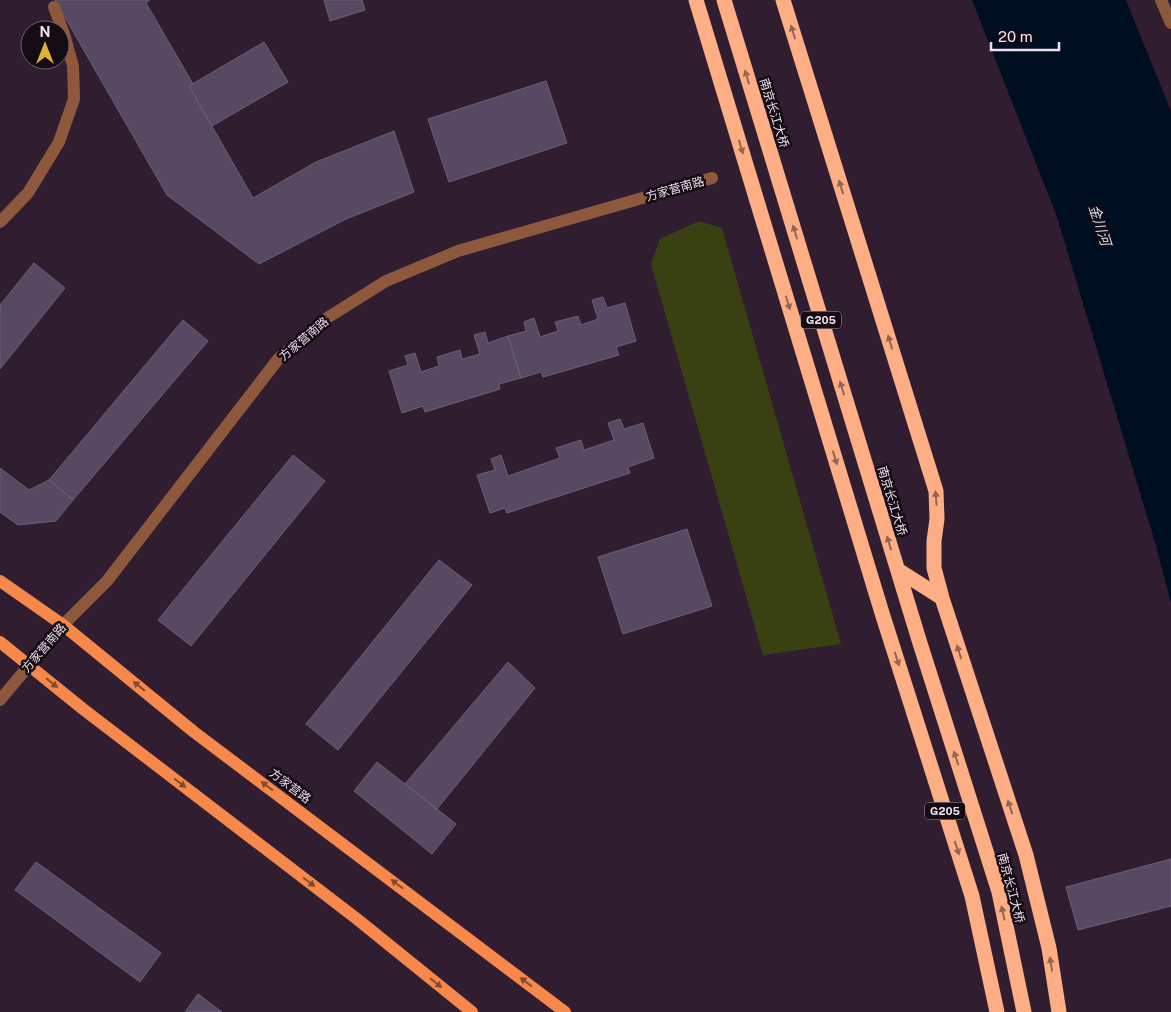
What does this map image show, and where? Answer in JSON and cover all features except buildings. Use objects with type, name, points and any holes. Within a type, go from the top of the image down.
[{"type":"highway","name":"G205","points":[[696,0],[882,613],[972,896],[996,1012]]},
{"type":"highway","name":"南京长江大桥","points":[[724,0],[898,570],[999,892],[1024,1012]]},
{"type":"highway","points":[[783,0],[936,492],[937,519],[934,541],[934,568],[942,598],[1026,855],[1048,948],[1059,1012]]},
{"type":"highway","points":[[898,570],[942,598]]},
{"type":"main road","name":"方家营路","points":[[0,581],[63,625],[194,732],[565,1012]]},
{"type":"main road","points":[[0,642],[83,709],[357,919],[472,1012]]},
{"type":"street","points":[[1161,0],[1171,23]]},
{"type":"street","points":[[0,222],[28,193],[59,142],[74,99],[73,66],[54,7]]},
{"type":"street","name":"方家营南路","points":[[0,700],[63,625],[107,581],[279,358],[327,318],[386,281],[458,251],[712,178]]},
{"type":"green space","points":[[699,221],[722,228],[841,644],[763,655],[651,264],[660,239]]},
{"type":"water","name":"金川河","points":[[972,0],[1126,0],[1171,111],[1171,603],[1156,546],[1057,217]]}]
